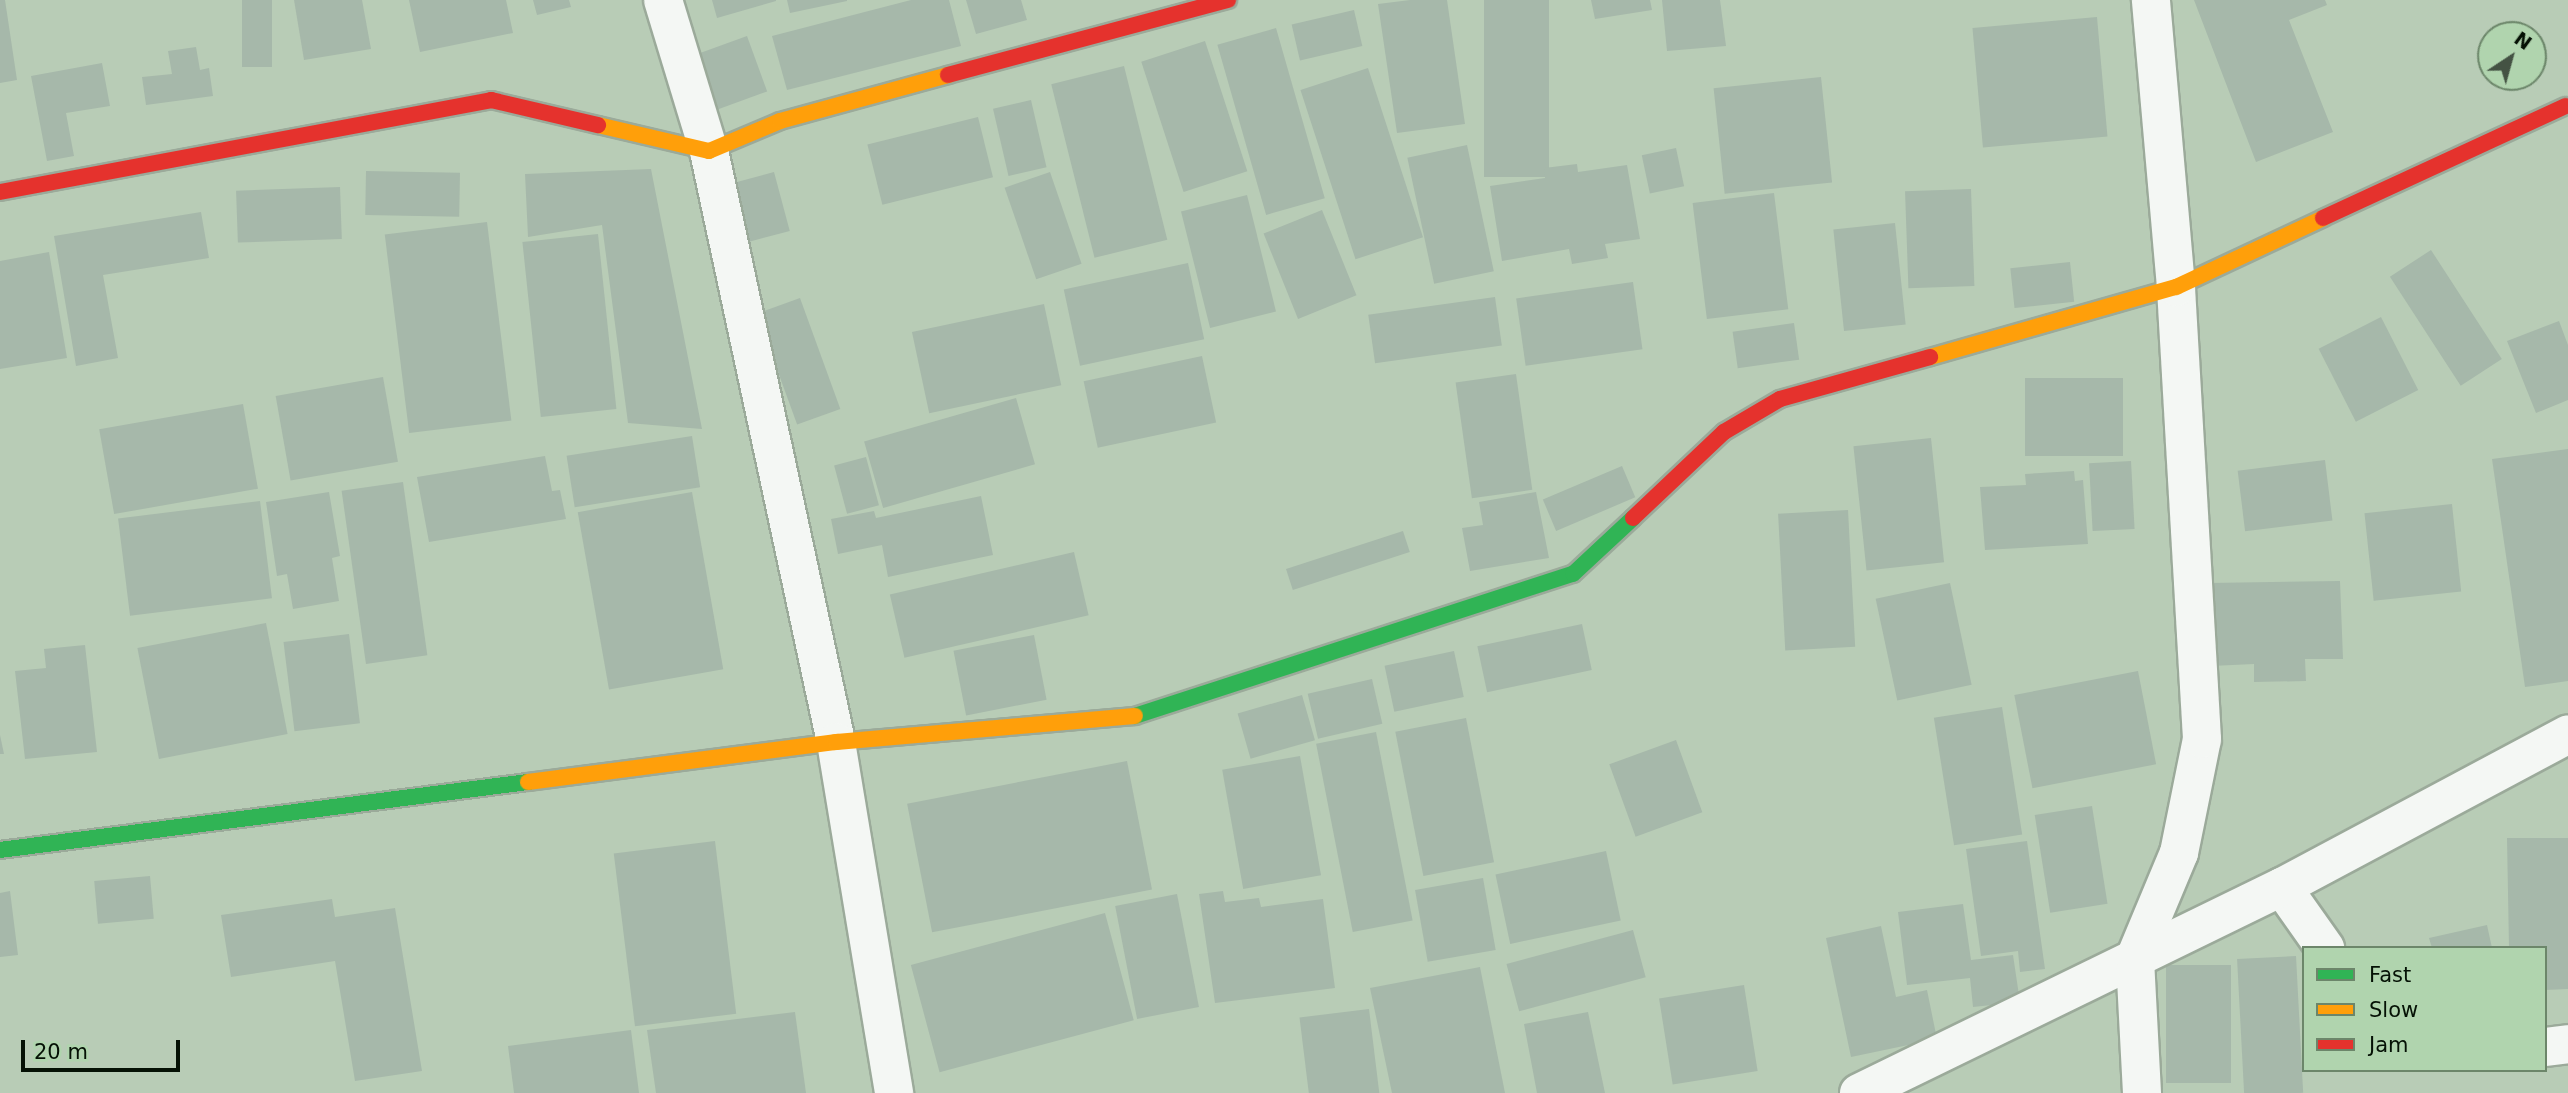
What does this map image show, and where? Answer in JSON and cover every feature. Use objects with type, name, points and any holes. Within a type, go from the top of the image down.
[{"type":"street","points":[[663,0],[709,151],[836,741],[894,1093]]},
{"type":"street","points":[[0,192],[491,100],[709,151],[780,121],[1228,0]]},
{"type":"street","points":[[2142,1093],[2135,958],[2179,853],[2202,740],[2176,287],[2151,0]]},
{"type":"street","points":[[0,850],[836,741],[1133,717],[1573,575],[1724,432],[1780,399],[2176,287],[2565,106]]},
{"type":"street","points":[[1859,1093],[2282,887],[2568,734]]},
{"type":"street","points":[[2282,887],[2324,946]]},
{"type":"street","points":[[2547,1047],[2568,1044]]},
{"type":"building","points":[[0,0],[5,0],[17,80],[0,83]]},
{"type":"building","points":[[242,0],[272,0],[272,67],[242,67]]},
{"type":"building","points":[[294,0],[362,0],[371,49],[304,60]]},
{"type":"building","points":[[409,0],[506,0],[513,33],[420,52]]},
{"type":"building","points":[[533,0],[569,0],[571,7],[537,15]]},
{"type":"building","points":[[712,0],[776,0],[776,1],[717,18]]},
{"type":"building","points":[[787,0],[847,0],[847,1],[790,13]]},
{"type":"building","points":[[911,0],[949,0],[961,46],[787,90],[772,36]]},
{"type":"building","points":[[966,0],[1021,0],[1027,20],[976,34]]},
{"type":"building","points":[[1410,0],[1447,0],[1465,124],[1397,133],[1378,4]]},
{"type":"building","points":[[1484,0],[1549,0],[1549,177],[1484,177]]},
{"type":"building","points":[[1591,0],[1650,0],[1652,10],[1595,19]]},
{"type":"building","points":[[1662,0],[1720,0],[1726,46],[1667,51]]},
{"type":"building","points":[[2194,0],[2325,0],[2327,5],[2289,20],[2333,132],[2256,162]]},
{"type":"building","points":[[1354,10],[1362,46],[1300,60],[1292,24]]},
{"type":"building","points":[[2097,17],[2107,137],[1983,147],[1972,28]]},
{"type":"building","points":[[1276,28],[1325,198],[1266,215],[1217,45]]},
{"type":"building","points":[[747,36],[767,91],[715,110],[695,55]]},
{"type":"building","points":[[1205,41],[1247,171],[1184,192],[1141,62]]},
{"type":"building","points":[[196,47],[200,70],[209,68],[213,96],[146,105],[142,77],[172,74],[168,51]]},
{"type":"building","points":[[102,63],[110,106],[66,113],[74,156],[47,161],[31,76]]},
{"type":"building","points":[[1124,66],[1167,240],[1095,258],[1051,84]]},
{"type":"building","points":[[1368,68],[1423,237],[1355,259],[1300,90]]},
{"type":"building","points":[[1821,77],[1832,182],[1725,194],[1714,88]]},
{"type":"building","points":[[1031,100],[1047,167],[1009,176],[993,109]]},
{"type":"building","points":[[978,117],[993,177],[882,205],[867,145]]},
{"type":"building","points":[[1467,145],[1494,271],[1434,284],[1407,158]]},
{"type":"building","points":[[1676,148],[1684,186],[1650,193],[1642,155]]},
{"type":"building","points":[[1577,164],[1578,172],[1627,165],[1640,239],[1605,244],[1608,258],[1572,264],[1569,249],[1502,261],[1490,186],[1545,178],[1544,168]]},
{"type":"building","points":[[651,169],[702,429],[628,423],[602,225],[528,237],[525,174]]},
{"type":"building","points":[[366,171],[460,173],[459,217],[365,215]]},
{"type":"building","points":[[774,172],[790,231],[747,242],[731,183]]},
{"type":"building","points":[[1050,172],[1082,264],[1036,279],[1005,188]]},
{"type":"building","points":[[340,187],[342,239],[238,243],[236,191]]},
{"type":"building","points":[[1971,189],[1974,286],[1908,288],[1905,191]]},
{"type":"building","points":[[1774,193],[1788,309],[1707,319],[1693,203]]},
{"type":"building","points":[[1247,195],[1276,311],[1210,328],[1181,211]]},
{"type":"building","points":[[1322,210],[1356,295],[1298,319],[1264,234]]},
{"type":"building","points":[[201,212],[209,258],[103,275],[118,358],[76,366],[54,236]]},
{"type":"building","points":[[487,222],[511,421],[409,433],[385,235]]},
{"type":"building","points":[[1895,223],[1906,324],[1844,331],[1833,229]]},
{"type":"building","points":[[598,234],[616,409],[541,417],[522,242]]},
{"type":"building","points":[[2431,250],[2502,359],[2461,386],[2390,277]]},
{"type":"building","points":[[49,252],[67,358],[0,369],[0,261]]},
{"type":"building","points":[[2070,262],[2074,302],[2015,308],[2010,268]]},
{"type":"building","points":[[1188,263],[1204,339],[1080,366],[1064,289]]},
{"type":"building","points":[[1633,282],[1642,349],[1526,366],[1516,298]]},
{"type":"building","points":[[1495,297],[1502,346],[1375,363],[1368,315]]},
{"type":"building","points":[[800,298],[840,409],[797,425],[757,314]]},
{"type":"building","points":[[1044,304],[1061,385],[929,413],[912,332]]},
{"type":"building","points":[[2381,317],[2418,390],[2356,422],[2319,349]]},
{"type":"building","points":[[2559,321],[2568,345],[2568,400],[2536,413],[2507,341]]},
{"type":"building","points":[[1794,323],[1799,360],[1738,368],[1733,332]]},
{"type":"building","points":[[1202,356],[1216,423],[1098,448],[1084,381]]},
{"type":"building","points":[[1516,374],[1532,490],[1472,498],[1456,382]]},
{"type":"building","points":[[383,377],[398,462],[291,481],[276,396]]},
{"type":"building","points":[[2025,378],[2123,378],[2123,456],[2025,456]]},
{"type":"building","points":[[1016,398],[1035,464],[883,508],[864,442]]},
{"type":"building","points":[[243,404],[258,489],[114,514],[99,429]]},
{"type":"building","points":[[692,436],[700,487],[575,507],[567,456]]},
{"type":"building","points":[[1931,438],[1944,562],[1866,570],[1853,446]]},
{"type":"building","points":[[2568,449],[2568,681],[2525,687],[2492,459]]},
{"type":"building","points":[[545,456],[552,491],[560,490],[566,519],[429,542],[417,477]]},
{"type":"building","points":[[866,457],[879,505],[847,514],[834,466]]},
{"type":"building","points":[[2325,460],[2332,521],[2245,531],[2238,471]]},
{"type":"building","points":[[2131,461],[2135,529],[2093,531],[2089,463]]},
{"type":"building","points":[[1622,466],[1635,497],[1556,531],[1543,500]]},
{"type":"building","points":[[2074,471],[2075,481],[2083,480],[2088,544],[1985,550],[1980,487],[2026,485],[2025,474]]},
{"type":"building","points":[[403,482],[427,655],[366,664],[342,491]]},
{"type":"building","points":[[329,492],[340,556],[332,558],[339,601],[293,609],[287,574],[277,576],[266,502]]},
{"type":"building","points":[[692,492],[723,669],[609,689],[578,512]]},
{"type":"building","points":[[1536,492],[1549,558],[1470,571],[1462,528],[1483,525],[1479,502]]},
{"type":"building","points":[[981,496],[993,555],[888,577],[882,545],[838,554],[831,519],[874,511],[876,518]]},
{"type":"building","points":[[260,501],[272,598],[130,616],[118,518]]},
{"type":"building","points":[[2452,504],[2461,592],[2374,601],[2364,513]]},
{"type":"building","points":[[1848,510],[1855,647],[1785,650],[1778,514]]},
{"type":"building","points":[[1403,531],[1410,552],[1293,590],[1286,569]]},
{"type":"building","points":[[1074,552],[1089,615],[904,658],[890,595]]},
{"type":"building","points":[[2340,581],[2343,659],[2305,659],[2306,681],[2254,682],[2254,664],[2211,666],[2208,583]]},
{"type":"building","points":[[1950,583],[1972,685],[1897,701],[1876,599]]},
{"type":"building","points":[[266,623],[288,734],[159,759],[137,648]]},
{"type":"building","points":[[1582,624],[1592,670],[1487,692],[1477,646]]},
{"type":"building","points":[[349,634],[360,723],[294,731],[283,642]]},
{"type":"building","points":[[1034,635],[1047,700],[966,715],[954,651]]},
{"type":"building","points":[[85,645],[97,752],[25,759],[15,671],[46,668],[44,649]]},
{"type":"building","points":[[1454,651],[1464,697],[1394,712],[1385,666]]},
{"type":"building","points":[[2138,671],[2156,764],[2032,788],[2014,695]]},
{"type":"building","points":[[1372,679],[1382,724],[1318,739],[1308,694]]},
{"type":"building","points":[[1302,695],[1315,740],[1251,759],[1238,713]]},
{"type":"building","points":[[2002,707],[2022,834],[1954,845],[1934,718]]},
{"type":"building","points":[[1466,718],[1494,862],[1423,876],[1395,732]]},
{"type":"building","points":[[1376,732],[1413,920],[1353,932],[1316,744]]},
{"type":"building","points":[[0,735],[4,754],[0,754]]},
{"type":"building","points":[[1676,740],[1702,812],[1636,837],[1609,764]]},
{"type":"building","points":[[1300,756],[1321,875],[1243,889],[1222,770]]},
{"type":"building","points":[[1127,761],[1152,890],[932,932],[907,804]]},
{"type":"building","points":[[2092,806],[2107,904],[2050,913],[2035,815]]},
{"type":"building","points":[[2507,838],[2568,838],[2568,989],[2547,990],[2547,946],[2509,946]]},
{"type":"building","points":[[715,841],[736,1014],[635,1026],[614,853]]},
{"type":"building","points":[[2027,841],[2045,969],[2020,972],[2018,951],[1981,956],[1966,849]]},
{"type":"building","points":[[1606,851],[1621,920],[1510,944],[1495,874]]},
{"type":"building","points":[[150,876],[154,919],[98,924],[94,881]]},
{"type":"building","points":[[1483,878],[1496,950],[1428,962],[1415,890]]},
{"type":"building","points":[[10,891],[18,955],[0,957],[0,893]]},
{"type":"building","points":[[1223,891],[1225,902],[1259,898],[1261,907],[1323,899],[1335,988],[1215,1003],[1199,894]]},
{"type":"building","points":[[1177,894],[1199,1007],[1137,1019],[1115,906]]},
{"type":"building","points":[[332,899],[335,917],[395,908],[422,1071],[355,1081],[335,961],[231,977],[221,915]]},
{"type":"building","points":[[1963,904],[1971,960],[2013,955],[2020,1002],[1973,1007],[1970,978],[1907,985],[1898,912]]},
{"type":"building","points":[[1105,913],[1134,1020],[940,1072],[911,965]]},
{"type":"building","points":[[2487,925],[2492,946],[2431,946],[2429,938]]},
{"type":"building","points":[[1881,926],[1896,997],[1927,990],[1937,1039],[1851,1057],[1826,938]]},
{"type":"building","points":[[1633,930],[1646,977],[1519,1011],[1506,964]]},
{"type":"building","points":[[2296,956],[2303,1093],[2244,1093],[2237,959]]},
{"type":"building","points":[[2166,965],[2231,965],[2231,1083],[2166,1083]]},
{"type":"building","points":[[1480,967],[1505,1093],[1392,1093],[1370,988]]},
{"type":"building","points":[[1744,985],[1758,1071],[1673,1084],[1659,998]]},
{"type":"building","points":[[1369,1009],[1379,1093],[1309,1093],[1300,1018]]},
{"type":"building","points":[[795,1012],[806,1093],[656,1093],[647,1030]]},
{"type":"building","points":[[1588,1012],[1605,1093],[1537,1093],[1524,1024]]},
{"type":"building","points":[[631,1030],[639,1093],[514,1093],[508,1046]]},
{"type":"traffic: fast","points":[[1135,716],[1573,574],[1633,518]]},
{"type":"traffic: fast","points":[[0,850],[528,782]]},
{"type":"traffic: slow","points":[[598,125],[709,151],[780,121],[948,75]]},
{"type":"traffic: slow","points":[[1930,357],[2176,287],[2323,218]]},
{"type":"traffic: slow","points":[[528,782],[836,742],[1135,716]]},
{"type":"traffic: jam","points":[[948,75],[1228,0]]},
{"type":"traffic: jam","points":[[0,192],[491,100],[598,125]]},
{"type":"traffic: jam","points":[[2323,218],[2565,106]]},
{"type":"traffic: jam","points":[[1633,518],[1724,432],[1780,399],[1930,357]]}]
